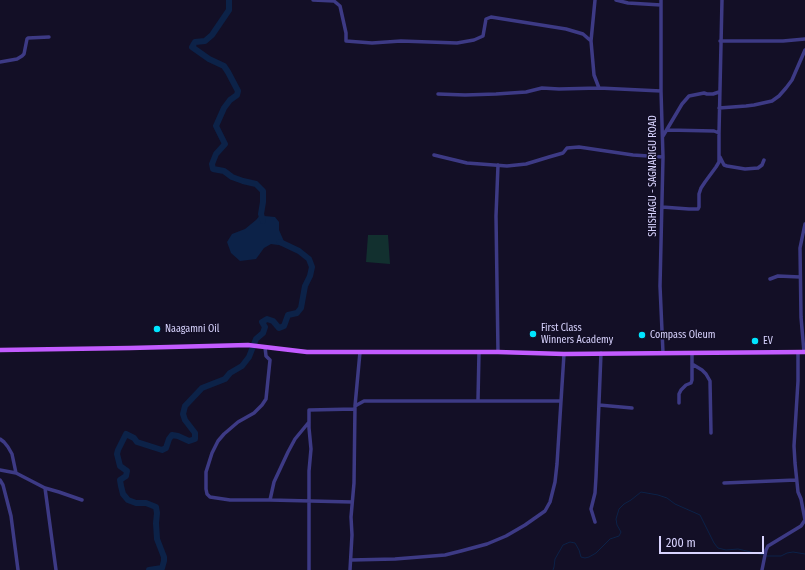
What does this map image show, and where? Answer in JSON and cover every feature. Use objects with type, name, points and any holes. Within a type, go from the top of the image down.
[{"type":"main road","points":[[0,350],[248,345],[307,352],[498,352],[564,354],[804,352]]},
{"type":"street","points":[[313,0],[334,1],[340,6],[346,33],[346,41],[372,43],[400,41],[457,43],[474,40],[483,36],[486,19],[491,17],[566,29],[583,34],[592,41]]},
{"type":"street","points":[[594,0],[592,41],[594,75],[599,88]]},
{"type":"street","points":[[616,0],[628,3],[661,5]]},
{"type":"street","name":"SHISHAGU - SAGNARIGU ROAD","points":[[661,0],[663,157],[660,286],[663,353]]},
{"type":"street","points":[[662,207],[698,209],[701,188],[718,165],[722,0]]},
{"type":"street","points":[[0,62],[17,59],[22,56],[24,54],[26,40],[28,38],[49,37]]},
{"type":"street","points":[[720,41],[783,41],[805,39]]},
{"type":"street","points":[[719,108],[754,105],[772,101],[779,96],[792,80],[805,50]]},
{"type":"street","points":[[438,94],[496,94],[526,92],[542,88],[599,88],[661,92]]},
{"type":"street","points":[[662,137],[682,104],[690,96],[720,92]]},
{"type":"street","points":[[667,130],[714,131],[718,133]]},
{"type":"street","points":[[434,155],[467,163],[507,166],[526,164],[563,153],[567,148],[579,147],[633,155],[663,157]]},
{"type":"street","points":[[719,156],[724,165],[737,168],[758,168],[762,165],[764,160]]},
{"type":"street","points":[[498,165],[496,232],[498,352]]},
{"type":"street","points":[[804,352],[801,317],[800,248],[805,224]]},
{"type":"street","points":[[770,279],[778,276],[800,277]]},
{"type":"street","points":[[265,347],[266,356],[270,360],[266,399],[254,413],[231,427],[218,441],[212,453],[206,472],[207,494],[210,497],[230,500],[352,502]]},
{"type":"street","points":[[350,570],[352,536],[351,517],[354,483],[355,407],[360,352]]},
{"type":"street","points":[[478,400],[479,352]]},
{"type":"street","points":[[762,570],[765,552],[768,546],[801,526],[805,520],[796,480],[794,446],[798,381],[798,352]]},
{"type":"street","points":[[595,522],[591,509],[595,485],[600,353]]},
{"type":"street","points":[[679,404],[679,394],[681,390],[683,387],[692,382],[692,353]]},
{"type":"street","points":[[351,560],[395,559],[461,551],[488,544],[506,536],[537,518],[545,511],[550,502],[555,482],[564,354]]},
{"type":"street","points":[[692,364],[702,370],[710,381],[711,432]]},
{"type":"street","points":[[356,396],[364,401],[560,401]]},
{"type":"street","points":[[309,570],[309,471],[311,450],[309,410],[355,407],[364,401]]},
{"type":"street","points":[[599,405],[632,408]]},
{"type":"street","points":[[270,500],[274,482],[288,452],[295,439],[309,422]]},
{"type":"street","points":[[0,439],[10,451],[15,464],[16,473]]},
{"type":"street","points":[[0,470],[16,473],[45,488],[82,500]]},
{"type":"street","points":[[0,480],[3,485],[11,516],[18,570]]},
{"type":"street","points":[[724,483],[796,480]]},
{"type":"street","points":[[45,488],[56,570]]},
{"type":"green space","points":[[368,235],[388,235],[390,264],[366,262]]},
{"type":"water","points":[[261,214],[264,216],[275,217],[279,222],[279,230],[286,246],[271,244],[264,248],[256,259],[240,261],[231,253],[227,242],[232,234],[245,229]]},
{"type":"waterway","points":[[229,0],[229,10],[212,35],[205,41],[195,42],[192,47],[209,59],[224,66],[238,91],[237,95],[230,100],[224,108],[216,126],[225,144],[216,154],[212,164],[213,169],[224,171],[232,177],[256,184],[263,191],[261,214],[263,221]]},
{"type":"waterway","points":[[149,570],[162,568],[164,561],[164,557],[157,539],[156,507],[146,503],[136,503],[128,500],[123,494],[120,480],[126,476],[127,471],[120,466],[117,454],[118,450],[126,434],[134,438],[137,442],[162,450],[166,448],[172,435],[189,441],[195,439],[195,433],[185,420],[183,414],[185,406],[202,388],[225,379],[230,373],[242,366],[249,357],[256,339],[263,333],[265,327],[262,322],[267,319],[273,321],[279,328],[284,326],[288,315],[297,313],[301,308],[305,286],[310,276],[312,267],[309,259],[299,251],[280,242]]},
{"type":"waterway","points":[[553,570],[555,559],[563,545],[570,542],[575,543],[581,557],[585,558],[596,553],[610,539],[619,536],[621,532],[617,525],[616,519],[619,509],[641,492],[667,498],[675,504],[700,515],[718,548],[726,550],[738,549],[764,555]]},
{"type":"waterway","points":[[767,556],[781,556],[793,552],[805,554]]},
{"type":"place","name":"Naagamni Oil","points":[[157,329]]},
{"type":"place","name":"First Class Winners Academy","points":[[533,334]]},
{"type":"place","name":"Compass Oleum","points":[[642,335]]},
{"type":"place","name":"EV","points":[[755,341]]}]
